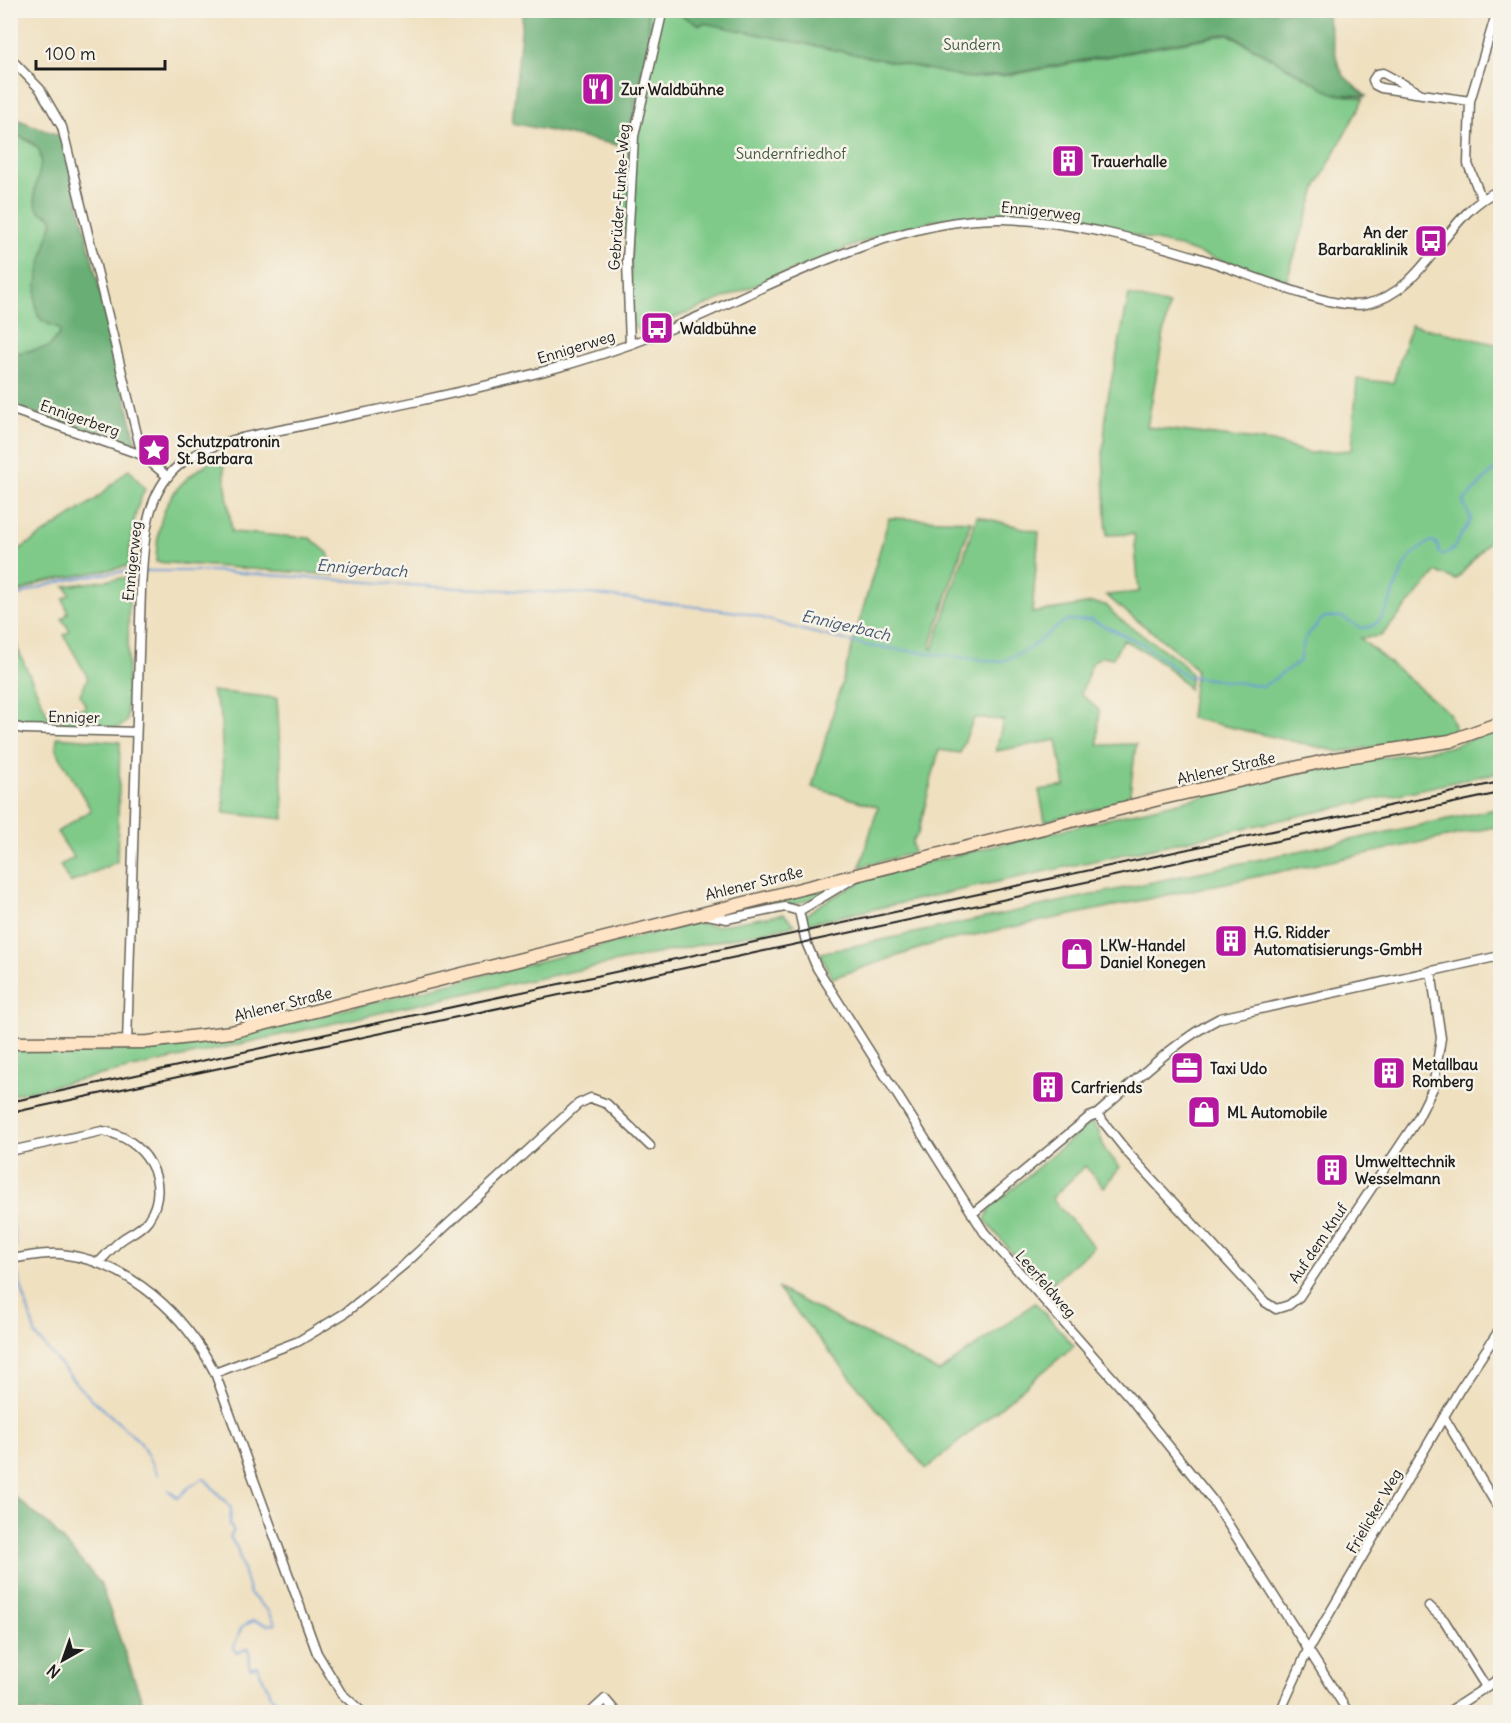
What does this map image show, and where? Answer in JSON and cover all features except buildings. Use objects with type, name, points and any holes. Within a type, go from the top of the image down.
[{"type":"main road","name":"Ahlener Straße","points":[[10,1043],[127,1043],[191,1039],[242,1029],[861,872],[1312,764],[1450,741],[1500,723]]},
{"type":"street","points":[[1482,200],[1468,164],[1470,101],[1497,11]]},
{"type":"street","name":"Gebrüder-Funke-Weg","points":[[630,344],[627,261],[634,136],[662,18]]},
{"type":"street","points":[[10,58],[40,89],[62,127],[142,455]]},
{"type":"street","points":[[1420,93],[1383,73],[1377,74],[1373,80],[1377,87],[1470,101]]},
{"type":"street","name":"Ennigerweg","points":[[127,1043],[136,732],[146,531],[154,499],[168,477],[193,456],[246,437],[562,368],[630,344],[859,248],[935,225],[1008,219],[1091,229],[1202,259],[1323,299],[1348,305],[1365,304],[1382,299],[1408,281],[1460,221],[1482,200],[1500,190]]},
{"type":"street","name":"Ennigerberg","points":[[10,409],[142,455],[168,477]]},
{"type":"street","name":"Enniger","points":[[10,726],[24,729],[136,732]]},
{"type":"street","points":[[698,913],[727,919],[785,907],[799,911],[810,902],[840,889],[861,872]]},
{"type":"street","name":"Leerfeldweg","points":[[799,911],[813,962],[972,1214],[992,1242],[1131,1399],[1214,1502],[1347,1713]]},
{"type":"street","points":[[972,1214],[1089,1118],[1097,1114],[1176,1045],[1196,1030],[1220,1018],[1500,956]]},
{"type":"street","name":"Auf dem Knuf","points":[[1097,1114],[1128,1153],[1265,1302],[1276,1309],[1289,1305],[1299,1297],[1417,1120],[1433,1088],[1441,1038],[1431,971]]},
{"type":"street","points":[[215,1373],[298,1341],[327,1327],[369,1296],[578,1104],[591,1098],[608,1104],[650,1146]]},
{"type":"street","points":[[10,1151],[102,1131],[116,1133],[129,1141],[150,1161],[158,1182],[153,1212],[143,1226],[120,1241],[99,1262]]},
{"type":"street","points":[[10,1259],[59,1254],[99,1262],[170,1308],[192,1334],[215,1373],[317,1653],[341,1693],[362,1713]]},
{"type":"street","name":"Frielicker Weg","points":[[1280,1713],[1307,1652],[1444,1417],[1500,1329]]},
{"type":"street","points":[[1444,1417],[1500,1511]]},
{"type":"street","points":[[1430,1606],[1444,1620],[1486,1687]]},
{"type":"street","points":[[1448,1713],[1500,1678]]},
{"type":"street","points":[[591,1713],[605,1699],[616,1713]]},
{"type":"green space","points":[[523,11],[647,11],[650,41],[637,89],[627,147],[512,123]]},
{"type":"green space","name":"Sundernfriedhof","points":[[647,11],[673,11],[677,15],[679,12],[700,25],[704,23],[716,25],[970,78],[1011,75],[1228,34],[1334,94],[1364,98],[1317,186],[1286,282],[1180,247],[1070,219],[1004,214],[935,220],[875,237],[640,332],[631,323],[631,237],[634,233],[622,231],[622,215],[631,122],[648,47]]},
{"type":"green space","name":"Sundern","points":[[672,11],[1326,11],[1338,64],[1344,76],[1366,96],[1334,94],[1228,33],[1010,74],[970,78],[704,23],[700,25]]},
{"type":"green space","points":[[11,117],[63,137],[136,441],[131,447],[11,405],[11,354],[49,347],[60,333],[59,328],[39,317],[36,309],[37,284],[53,221],[49,215],[40,212],[35,203],[41,155],[37,147],[28,140],[20,137],[11,138]]},
{"type":"green space","points":[[20,136],[39,149],[42,166],[34,194],[44,214],[52,217],[53,221],[40,270],[36,298],[37,309],[39,317],[59,328],[60,333],[49,347],[11,354],[10,138]]},
{"type":"green space","points":[[1129,295],[1169,305],[1147,427],[1273,442],[1309,453],[1352,450],[1357,379],[1393,383],[1411,325],[1500,345],[1500,528],[1456,580],[1437,572],[1381,636],[1360,638],[1449,713],[1456,732],[1340,752],[1190,718],[1196,669],[1106,595],[1139,592],[1134,534],[1107,535],[1103,453],[1107,402]]},
{"type":"green space","points":[[222,455],[232,532],[310,538],[328,553],[334,575],[156,562],[160,525],[164,510],[171,498],[190,476]]},
{"type":"green space","points":[[129,469],[145,489],[133,526],[129,566],[42,582],[11,596],[11,555],[95,500]]},
{"type":"green space","points":[[977,516],[1039,532],[1032,613],[1092,603],[1106,605],[1118,618],[1180,661],[1191,674],[1189,689],[1159,661],[1123,640],[1113,658],[1102,656],[1092,663],[1081,694],[1099,710],[1098,745],[1136,744],[1129,801],[1045,821],[1039,790],[1065,786],[1057,740],[996,751],[1003,720],[974,718],[960,753],[939,750],[918,834],[912,841],[913,853],[860,867],[878,807],[812,787],[889,518],[971,521],[930,648],[933,649]]},
{"type":"green space","points":[[129,577],[127,721],[119,728],[66,726],[57,717],[86,707],[80,694],[88,678],[64,635],[70,631],[62,619],[68,613],[63,599],[70,594],[65,586]]},
{"type":"green space","points":[[10,615],[18,650],[50,720],[46,726],[11,723]]},
{"type":"green space","points":[[211,691],[277,698],[284,819],[224,813],[221,716]]},
{"type":"green space","points":[[1500,729],[1500,772],[805,924],[805,916],[811,911],[869,876],[1334,765],[1449,747]]},
{"type":"green space","points":[[57,737],[120,742],[117,862],[70,883],[60,865],[74,858],[57,832],[91,810],[56,750]]},
{"type":"green space","points":[[1500,808],[1500,826],[936,943],[832,978],[820,953]]},
{"type":"green space","points":[[839,882],[828,891],[815,897],[786,906],[726,917],[718,916]]},
{"type":"green space","points":[[784,914],[795,925],[478,991],[11,1095],[10,1049],[106,1051],[166,1048],[233,1037],[694,923],[715,926]]},
{"type":"green space","points":[[1091,1122],[1098,1130],[1105,1150],[1120,1167],[1104,1187],[1085,1166],[1052,1198],[1094,1247],[1043,1291],[985,1220],[990,1208]]},
{"type":"green space","points":[[777,1288],[939,1372],[1035,1303],[1074,1346],[926,1469]]},
{"type":"green space","points":[[10,1493],[51,1527],[100,1583],[146,1712],[11,1712]]},
{"type":"waterway","name":"Ennigerbach","points":[[144,571],[212,571],[439,587],[590,594],[746,613],[802,630],[869,646],[1000,662],[1027,650],[1065,621],[1091,620],[1143,644],[1186,676],[1264,686],[1300,661],[1305,638],[1324,617],[1342,617],[1361,628],[1371,627],[1379,621],[1409,559],[1431,541],[1437,544],[1439,553],[1443,555],[1453,550],[1471,519],[1463,502],[1494,470],[1500,471]]},
{"type":"waterway","name":"Ennigerbach","points":[[10,601],[22,594],[54,583],[108,573],[138,571]]},
{"type":"waterway","points":[[10,1222],[13,1225],[16,1248]]},
{"type":"waterway","points":[[16,1269],[36,1336],[81,1389],[140,1442],[158,1475]]},
{"type":"waterway","points":[[168,1490],[178,1498],[188,1488],[204,1478],[231,1508],[230,1525],[234,1531],[230,1537],[237,1548],[250,1594],[267,1610],[276,1624],[267,1625],[254,1621],[242,1626],[234,1647],[236,1653],[249,1648],[250,1668],[257,1666],[271,1695],[285,1712]]},
{"type":"railway","points":[[10,1102],[1500,782]]},
{"type":"railway","points":[[10,1113],[1500,793]]},
{"type":"place","name":"Zur Waldbühne","points":[[598,89]]},
{"type":"place","name":"Trauerhalle","points":[[1068,161]]},
{"type":"place","name":"An der Barbaraklinik","points":[[1431,241]]},
{"type":"place","name":"Waldbühne","points":[[657,328]]},
{"type":"place","name":"Schutzpatronin St. Barbara","points":[[154,450]]},
{"type":"place","name":"H.G. Ridder Automatisierungs-GmbH","points":[[1231,941]]},
{"type":"place","name":"LKW-Handel Daniel Konegen","points":[[1077,954]]},
{"type":"place","name":"Taxi Udo","points":[[1187,1068]]},
{"type":"place","name":"Metallbau Romberg","points":[[1389,1073]]},
{"type":"place","name":"Carfriends","points":[[1048,1087]]},
{"type":"place","name":"ML Automobile","points":[[1204,1112]]},
{"type":"place","name":"Umwelttechnik Wesselmann","points":[[1332,1170]]}]
